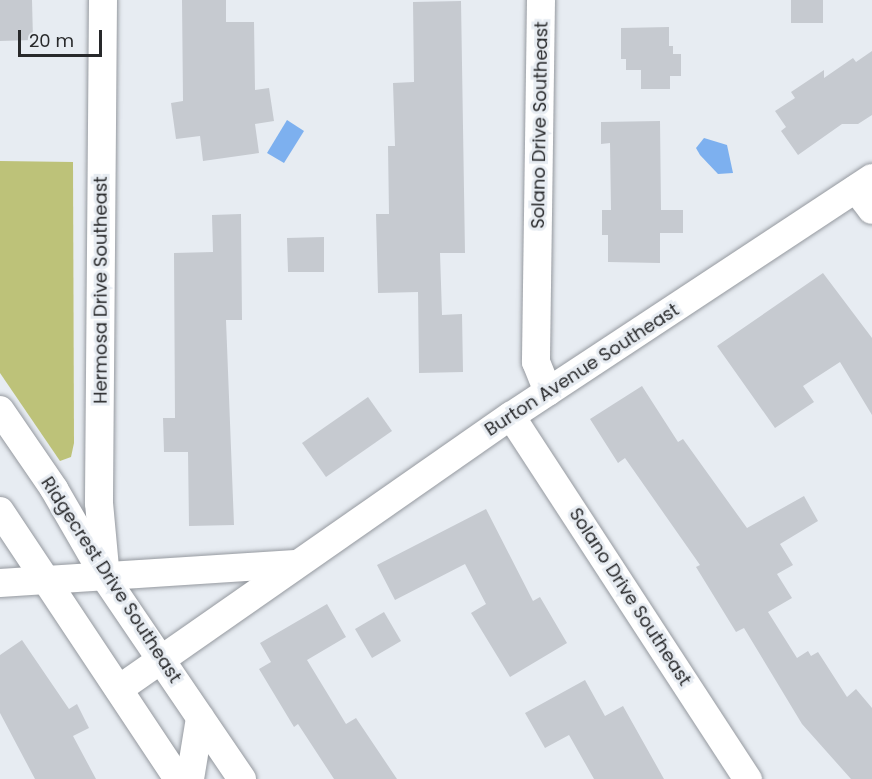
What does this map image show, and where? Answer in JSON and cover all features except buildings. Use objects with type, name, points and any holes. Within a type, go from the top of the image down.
[{"type":"street","name":"Hermosa Drive Southeast","points":[[103,0],[99,503],[106,579]]},
{"type":"street","name":"Solano Drive Southeast","points":[[542,0],[536,362],[548,392]]},
{"type":"street","name":"Burton Avenue Southeast","points":[[119,689],[295,564],[511,416],[867,192]]},
{"type":"street","name":"Ridgecrest Drive Southeast","points":[[0,410],[54,489],[106,579],[242,779]]},
{"type":"street","name":"Solano Drive Southeast","points":[[511,416],[748,779]]},
{"type":"street","points":[[0,512],[178,779]]},
{"type":"street","name":"Burton Avenue Southeast","points":[[0,583],[106,579],[295,564]]},
{"type":"street","points":[[190,779],[200,718]]},
{"type":"green space","points":[[0,161],[73,162],[74,443],[71,457],[60,461],[0,373]]},
{"type":"water","points":[[287,120],[304,131],[284,163],[267,153]]},
{"type":"water","points":[[704,138],[727,145],[733,173],[718,174],[700,155],[696,148]]}]
